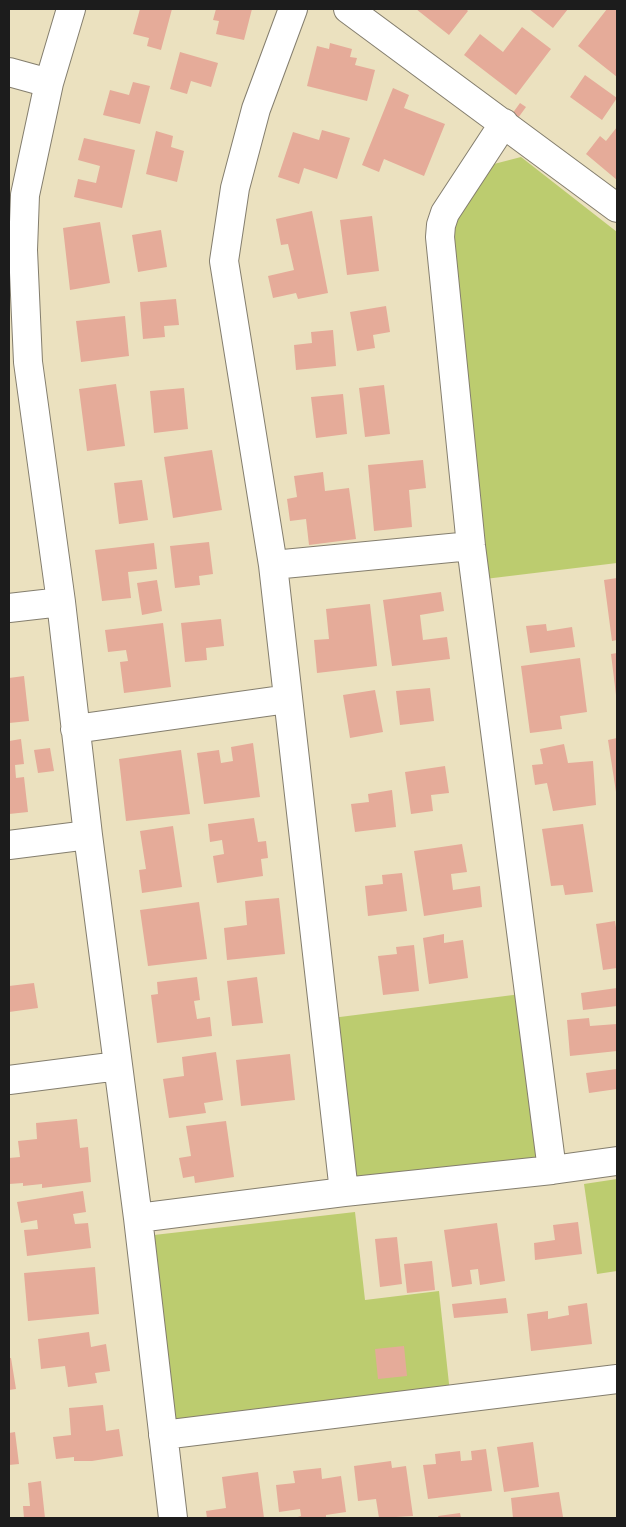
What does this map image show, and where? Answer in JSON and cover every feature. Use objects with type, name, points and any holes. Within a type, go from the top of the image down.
[{"type":"street","points":[[71,9],[49,83],[26,195],[19,364],[60,602],[138,1218],[172,1518]]},
{"type":"street","points":[[293,9],[256,109],[236,188],[224,261],[273,566],[344,1192]]},
{"type":"street","points":[[348,9],[617,208]]},
{"type":"street","points":[[9,72],[49,83]]},
{"type":"street","points":[[504,123],[445,213],[440,225],[440,237],[471,546],[552,1170]]},
{"type":"street","points":[[273,566],[471,546]]},
{"type":"street","points":[[9,608],[60,602]]},
{"type":"street","points":[[75,729],[288,699]]},
{"type":"street","points":[[9,845],[88,835]]},
{"type":"street","points":[[9,1080],[118,1066]]},
{"type":"street","points":[[138,1218],[617,1161]]},
{"type":"street","points":[[163,1436],[617,1379]]},
{"type":"green space","points":[[521,157],[617,232],[617,563],[485,579],[449,241],[455,217],[494,164]]},
{"type":"green space","points":[[521,994],[544,1163],[351,1181],[332,1018]]},
{"type":"green space","points":[[617,1179],[617,1271],[597,1274],[584,1184]]},
{"type":"green space","points":[[355,1212],[365,1300],[439,1291],[450,1393],[176,1425],[154,1235]]},
{"type":"building","points":[[140,9],[172,9],[161,50],[147,46],[149,38],[133,34]]},
{"type":"building","points":[[216,9],[252,9],[244,40],[216,34],[219,21],[213,20]]},
{"type":"building","points":[[416,9],[466,9],[468,11],[449,35]]},
{"type":"building","points":[[529,9],[568,9],[553,28]]},
{"type":"building","points":[[607,9],[617,9],[617,77],[578,46]]},
{"type":"building","points":[[522,27],[551,49],[516,95],[464,55],[480,34],[503,52]]},
{"type":"building","points":[[330,43],[352,49],[350,57],[357,58],[355,65],[375,70],[367,101],[307,86],[317,46],[329,49]]},
{"type":"building","points":[[180,52],[218,63],[211,87],[191,81],[187,94],[170,89]]},
{"type":"building","points":[[585,75],[617,98],[602,120],[570,97]]},
{"type":"building","points":[[133,82],[150,86],[140,124],[103,115],[110,90],[129,95]]},
{"type":"building","points":[[393,88],[409,95],[404,108],[445,124],[424,176],[384,159],[379,172],[362,165]]},
{"type":"building","points":[[520,103],[526,107],[518,118],[512,114]]},
{"type":"building","points":[[617,127],[617,180],[586,154],[600,136],[606,141]]},
{"type":"building","points":[[322,130],[350,138],[337,179],[304,168],[299,184],[278,177],[293,132],[319,140]]},
{"type":"building","points":[[156,131],[173,136],[171,147],[184,151],[177,182],[146,174]]},
{"type":"building","points":[[84,138],[135,150],[122,208],[74,197],[78,179],[96,183],[100,166],[78,160]]},
{"type":"building","points":[[312,211],[328,293],[298,299],[296,293],[273,298],[268,276],[294,270],[288,244],[281,245],[276,219]]},
{"type":"building","points":[[372,216],[379,271],[347,275],[340,220]]},
{"type":"building","points":[[100,222],[110,283],[70,290],[63,228]]},
{"type":"building","points":[[161,230],[167,267],[138,272],[132,235]]},
{"type":"building","points":[[176,299],[179,325],[164,326],[165,337],[143,339],[140,302]]},
{"type":"building","points":[[386,306],[390,332],[373,335],[375,348],[357,351],[350,312]]},
{"type":"building","points":[[125,316],[129,356],[81,362],[76,321]]},
{"type":"building","points":[[333,330],[336,366],[296,370],[294,345],[312,343],[311,332]]},
{"type":"building","points":[[116,384],[125,446],[87,451],[79,389]]},
{"type":"building","points":[[384,385],[390,434],[365,437],[359,388]]},
{"type":"building","points":[[184,388],[188,429],[154,433],[150,391]]},
{"type":"building","points":[[343,394],[347,434],[316,438],[311,397]]},
{"type":"building","points":[[212,450],[222,510],[173,518],[164,457]]},
{"type":"building","points":[[423,460],[426,488],[409,490],[412,527],[374,531],[368,465]]},
{"type":"building","points":[[323,472],[325,491],[349,488],[356,539],[309,545],[306,519],[290,521],[287,499],[297,497],[294,476]]},
{"type":"building","points":[[142,480],[148,520],[119,524],[114,483]]},
{"type":"building","points":[[209,542],[213,574],[199,576],[200,585],[175,588],[170,546]]},
{"type":"building","points":[[154,543],[157,569],[128,572],[131,598],[102,601],[95,550]]},
{"type":"building","points":[[617,578],[617,640],[612,641],[604,580]]},
{"type":"building","points":[[157,580],[162,611],[142,615],[137,583]]},
{"type":"building","points":[[441,592],[444,611],[420,615],[423,640],[447,637],[450,659],[392,666],[383,600]]},
{"type":"building","points":[[370,604],[377,666],[317,673],[314,640],[329,639],[326,609]]},
{"type":"building","points":[[221,619],[224,646],[206,648],[207,660],[185,662],[181,623]]},
{"type":"building","points":[[163,623],[171,687],[124,693],[120,662],[128,661],[126,650],[108,652],[105,630]]},
{"type":"building","points":[[546,624],[547,631],[572,627],[575,647],[530,653],[526,626]]},
{"type":"building","points":[[617,653],[617,695],[616,695],[611,654]]},
{"type":"building","points":[[580,658],[587,712],[560,716],[562,729],[530,733],[521,666]]},
{"type":"building","points":[[24,676],[29,721],[9,723],[9,678]]},
{"type":"building","points":[[430,688],[434,721],[400,725],[396,691]]},
{"type":"building","points":[[375,690],[383,732],[350,738],[343,695]]},
{"type":"building","points":[[617,738],[617,792],[616,792],[608,740]]},
{"type":"building","points":[[21,739],[24,764],[15,765],[16,778],[24,777],[28,812],[9,814],[9,741]]},
{"type":"building","points":[[253,743],[260,797],[204,804],[197,753],[219,750],[221,763],[233,761],[231,747]]},
{"type":"building","points":[[564,744],[568,763],[593,761],[596,805],[553,811],[547,783],[535,785],[532,765],[543,764],[540,749]]},
{"type":"building","points":[[50,748],[54,771],[38,773],[34,750]]},
{"type":"building","points":[[181,750],[190,814],[126,821],[119,759]]},
{"type":"building","points":[[445,766],[449,793],[431,795],[433,811],[411,814],[405,772]]},
{"type":"building","points":[[392,790],[396,827],[355,832],[351,804],[369,802],[368,794]]},
{"type":"building","points":[[254,818],[258,842],[266,841],[268,858],[261,859],[263,876],[217,883],[213,856],[224,854],[222,840],[210,842],[208,824]]},
{"type":"building","points":[[583,824],[593,892],[565,895],[563,885],[551,886],[542,829]]},
{"type":"building","points":[[173,826],[182,887],[142,893],[139,870],[146,869],[140,831]]},
{"type":"building","points":[[462,844],[467,872],[451,874],[453,890],[480,886],[482,907],[424,916],[414,851]]},
{"type":"building","points":[[402,873],[407,911],[368,916],[365,886],[383,884],[382,875]]},
{"type":"building","points":[[279,898],[285,954],[227,960],[224,928],[247,925],[245,901]]},
{"type":"building","points":[[199,902],[207,959],[148,966],[140,910]]},
{"type":"building","points":[[615,921],[617,968],[603,970],[596,924]]},
{"type":"building","points":[[444,934],[444,943],[463,940],[468,978],[429,984],[423,938]]},
{"type":"building","points":[[414,945],[419,991],[383,995],[378,956],[397,954],[396,947]]},
{"type":"building","points":[[197,977],[200,1000],[194,1001],[197,1019],[210,1017],[212,1036],[157,1043],[151,995],[158,994],[157,982]]},
{"type":"building","points":[[257,977],[263,1023],[232,1026],[227,981]]},
{"type":"building","points":[[34,983],[38,1008],[9,1012],[9,986]]},
{"type":"building","points":[[617,988],[617,1006],[583,1010],[581,993]]},
{"type":"building","points":[[589,1018],[590,1026],[617,1024],[617,1051],[570,1056],[567,1020]]},
{"type":"building","points":[[216,1052],[223,1100],[204,1103],[206,1113],[169,1118],[163,1079],[184,1076],[182,1057]]},
{"type":"building","points":[[290,1054],[295,1100],[241,1106],[236,1060]]},
{"type":"building","points":[[617,1069],[617,1089],[589,1093],[586,1073]]},
{"type":"building","points":[[77,1119],[80,1148],[88,1147],[91,1182],[42,1188],[42,1184],[23,1186],[23,1183],[9,1184],[9,1158],[20,1157],[18,1141],[37,1139],[36,1123]]},
{"type":"building","points":[[226,1121],[234,1177],[195,1183],[194,1176],[183,1178],[179,1158],[191,1156],[186,1126]]},
{"type":"building","points":[[83,1191],[86,1212],[73,1214],[75,1224],[88,1223],[91,1248],[27,1256],[24,1230],[38,1229],[37,1220],[21,1223],[17,1202]]},
{"type":"building","points":[[578,1222],[582,1254],[535,1260],[534,1243],[555,1240],[553,1225]]},
{"type":"building","points":[[497,1223],[505,1281],[480,1285],[478,1269],[470,1270],[472,1284],[452,1287],[444,1230]]},
{"type":"building","points":[[397,1237],[402,1284],[380,1287],[375,1239]]},
{"type":"building","points":[[432,1261],[435,1290],[407,1293],[404,1264]]},
{"type":"building","points":[[95,1267],[99,1314],[28,1321],[24,1273]]},
{"type":"building","points":[[506,1298],[508,1313],[454,1318],[452,1304]]},
{"type":"building","points":[[587,1303],[592,1344],[531,1351],[527,1314],[548,1311],[548,1319],[569,1315],[568,1306]]},
{"type":"building","points":[[89,1332],[91,1347],[106,1344],[110,1371],[95,1373],[97,1383],[68,1387],[65,1366],[41,1369],[38,1339]]},
{"type":"building","points":[[404,1346],[407,1376],[378,1379],[375,1349]]},
{"type":"building","points":[[9,1358],[11,1358],[16,1389],[9,1390]]},
{"type":"building","points":[[103,1405],[106,1431],[119,1429],[123,1456],[92,1461],[74,1461],[74,1457],[56,1459],[53,1437],[71,1435],[69,1408]]},
{"type":"building","points":[[15,1432],[19,1464],[9,1465],[9,1433]]},
{"type":"building","points":[[533,1442],[539,1487],[504,1492],[497,1447]]},
{"type":"building","points":[[486,1449],[492,1491],[428,1499],[423,1465],[436,1464],[435,1454],[460,1451],[461,1461],[472,1460],[471,1451]]},
{"type":"building","points":[[391,1461],[392,1468],[406,1466],[413,1516],[379,1518],[376,1499],[358,1501],[354,1466]]},
{"type":"building","points":[[321,1468],[322,1479],[341,1476],[346,1512],[326,1515],[326,1518],[294,1518],[301,1516],[300,1509],[279,1512],[276,1485],[295,1483],[293,1471]]},
{"type":"building","points":[[258,1472],[264,1518],[207,1518],[206,1511],[226,1508],[222,1477]]},
{"type":"building","points":[[41,1481],[45,1518],[24,1518],[23,1506],[30,1506],[28,1483]]},
{"type":"building","points":[[559,1492],[563,1517],[513,1518],[511,1498]]},
{"type":"building","points":[[460,1513],[461,1518],[439,1518],[438,1516]]}]
